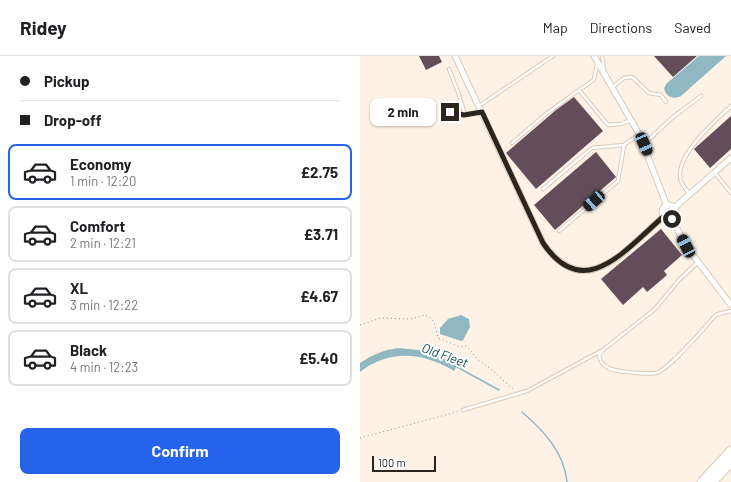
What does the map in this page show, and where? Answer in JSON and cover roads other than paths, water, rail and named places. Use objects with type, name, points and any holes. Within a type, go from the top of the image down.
[{"type":"highway","points":[[702,482],[731,451]]},
{"type":"highway","points":[[712,482],[731,462]]},
{"type":"street","points":[[455,56],[543,243],[550,254],[568,268],[580,271],[597,269],[612,261],[663,217]]},
{"type":"street","points":[[594,56],[644,144],[667,206]]},
{"type":"street","points":[[674,208],[731,158]]},
{"type":"street","points":[[663,217],[662,210],[667,206]]},
{"type":"street","points":[[667,206],[674,208]]},
{"type":"street","points":[[672,219],[676,214],[674,208]]},
{"type":"street","points":[[663,217],[672,219]]},
{"type":"street","points":[[672,219],[686,246],[731,305]]},
{"type":"lane","points":[[479,106],[553,56]]},
{"type":"lane","points":[[602,56],[605,74]]},
{"type":"lane","points":[[512,143],[546,114],[594,80],[597,62]]},
{"type":"lane","points":[[449,69],[458,92],[464,115]]},
{"type":"lane","points":[[612,87],[624,78],[632,76],[649,93],[661,95],[666,102]]},
{"type":"lane","points":[[579,90],[608,125],[621,124],[631,120]]},
{"type":"lane","points":[[644,144],[673,117],[701,96]]},
{"type":"lane","points":[[690,194],[681,180],[684,162],[695,142],[731,106]]},
{"type":"lane","points":[[450,112],[464,115],[482,112]]},
{"type":"lane","points":[[543,189],[592,148],[624,146],[639,134]]},
{"type":"lane","points":[[559,231],[618,181],[624,146]]},
{"type":"lane","points":[[715,172],[731,193]]},
{"type":"lane","points":[[463,410],[517,394],[538,386],[603,350],[655,309],[679,280],[699,262]]},
{"type":"lane","points":[[603,350],[599,355],[600,359],[611,369],[649,374],[656,373],[666,366],[714,317],[731,311]]},
{"type":"water","points":[[699,56],[726,56],[681,96],[673,98],[668,96],[664,88],[667,83]]},
{"type":"water","points":[[461,315],[469,319],[470,327],[463,340],[461,341],[440,334],[440,328],[448,319]]},
{"type":"water","points":[[398,348],[419,350],[458,364],[454,371],[430,360],[406,356],[383,359],[360,372],[360,363],[364,360],[373,355]]},
{"type":"waterway","name":"Old Fleet","points":[[457,367],[499,390]]},
{"type":"waterway","name":"Old Fleet","points":[[522,412],[552,443],[562,461],[567,482]]}]
